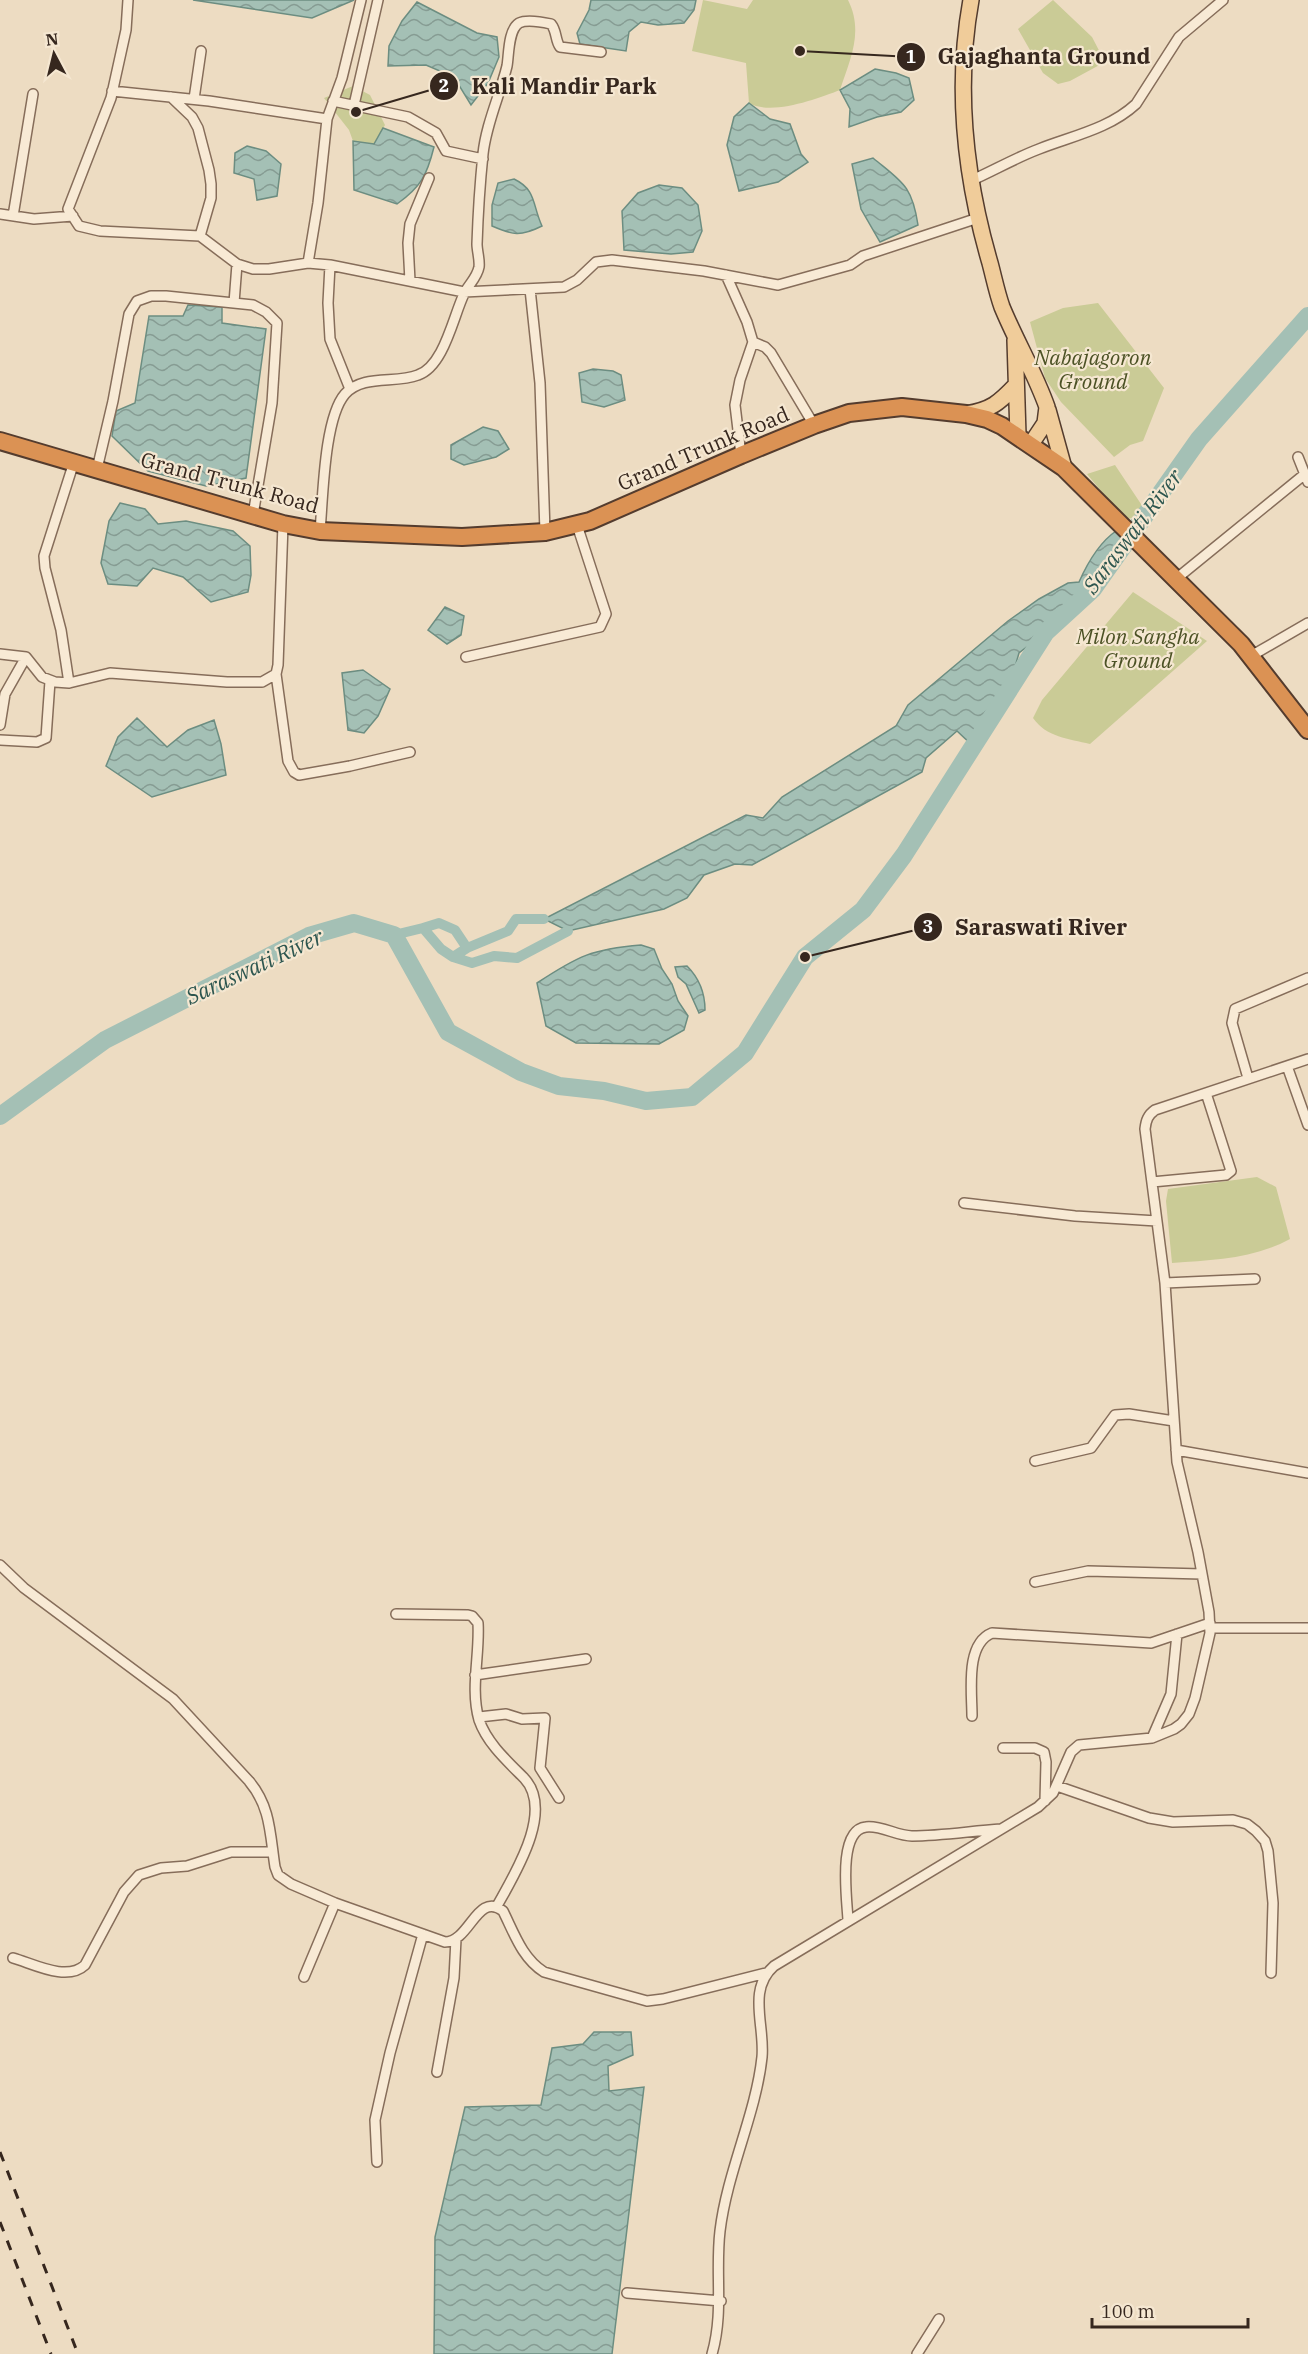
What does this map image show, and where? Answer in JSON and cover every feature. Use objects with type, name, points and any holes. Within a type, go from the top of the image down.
[{"type":"highway","name":"Grand Trunk Road","points":[[0,441],[283,524],[320,531],[462,537],[546,532],[577,525],[669,488],[741,455],[849,413],[902,407],[966,414],[987,419],[1024,440],[1064,468],[1251,656],[1308,730]]},
{"type":"main road","points":[[971,0],[963,85],[970,181],[1001,304],[1047,407],[1064,468]]},
{"type":"main road","points":[[1015,337],[1017,385],[1024,440]]},
{"type":"main road","points":[[966,414],[992,407],[1017,385]]},
{"type":"main road","points":[[1024,440],[1045,423],[1047,407]]},
{"type":"street","points":[[128,0],[126,30],[112,91],[68,209],[79,226],[100,231],[200,236],[237,264],[253,268],[269,269],[308,263],[330,265],[465,292],[564,287],[578,280],[596,262],[612,260],[726,275],[778,285],[850,265],[863,256],[978,218]]},
{"type":"street","points":[[308,263],[318,203],[327,119],[342,78],[361,0]]},
{"type":"street","points":[[354,105],[378,0]]},
{"type":"street","points":[[970,181],[1039,149],[1103,126],[1128,112],[1137,104],[1179,37],[1223,0]]},
{"type":"street","points":[[320,531],[329,440],[334,412],[339,403],[350,389],[370,381],[409,378],[421,374],[428,368],[446,341],[465,292],[474,280],[479,266],[477,247],[483,159],[514,30],[519,24],[526,22],[550,24],[555,28],[556,42],[560,47],[601,52]]},
{"type":"street","points":[[194,99],[201,51]]},
{"type":"street","points":[[112,91],[194,99],[327,119]]},
{"type":"street","points":[[14,216],[33,94]]},
{"type":"street","points":[[171,97],[192,117],[198,128],[212,184],[200,236]]},
{"type":"street","points":[[333,101],[408,117],[436,133],[446,151],[455,155],[483,159]]},
{"type":"street","points":[[410,281],[408,243],[410,224],[429,178]]},
{"type":"street","points":[[0,214],[34,219],[73,216]]},
{"type":"street","points":[[234,303],[237,264]]},
{"type":"street","points":[[330,265],[328,303],[330,339],[350,389]]},
{"type":"street","points":[[726,275],[747,322],[753,342],[740,380],[735,405],[741,455]]},
{"type":"street","points":[[530,289],[540,383],[546,532]]},
{"type":"street","points":[[96,469],[113,401],[129,314],[137,301],[151,296],[166,296],[253,304],[277,323],[272,403],[253,515]]},
{"type":"street","points":[[753,342],[761,344],[771,353],[814,425]]},
{"type":"street","points":[[1176,579],[1306,478],[1298,457]]},
{"type":"street","points":[[69,683],[61,630],[44,556],[74,462]]},
{"type":"street","points":[[283,524],[276,674],[288,761],[294,772],[299,775],[410,752]]},
{"type":"street","points":[[466,657],[600,627],[606,619],[606,614],[577,525]]},
{"type":"street","points":[[1251,656],[1308,623]]},
{"type":"street","points":[[0,654],[26,657],[42,677],[50,681],[69,683],[110,673],[227,682],[262,682],[276,674]]},
{"type":"street","points":[[0,725],[6,694],[26,657]]},
{"type":"street","points":[[0,740],[37,742],[46,738],[50,681]]},
{"type":"street","points":[[1248,1078],[1232,1023],[1235,1009],[1308,978]]},
{"type":"street","points":[[715,2353],[721,2301],[718,2271],[720,2229],[724,2204],[761,2066],[763,2040],[758,1999],[760,1983],[766,1973],[848,1920],[1045,1802],[1057,1786],[1071,1752],[1078,1745],[1152,1738],[1174,1729],[1189,1714],[1203,1670],[1210,1625],[1202,1574],[1180,1479],[1176,1450],[1165,1283],[1145,1129],[1149,1115],[1155,1110],[1308,1059]]},
{"type":"street","points":[[1287,1066],[1308,1125]]},
{"type":"street","points":[[1152,1182],[1226,1175],[1232,1171],[1206,1093]]},
{"type":"street","points":[[964,1203],[1075,1216],[1156,1221]]},
{"type":"street","points":[[1165,1283],[1255,1279]]},
{"type":"street","points":[[1035,1461],[1091,1448],[1114,1415],[1129,1413],[1174,1421]]},
{"type":"street","points":[[1176,1450],[1308,1473]]},
{"type":"street","points":[[0,1565],[24,1588],[181,1707],[258,1792],[268,1813],[275,1867],[284,1880],[334,1902],[445,1942],[456,1939],[481,1909],[490,1905],[497,1906],[503,1911],[524,1953],[537,1968],[638,2000],[663,1999],[766,1973]]},
{"type":"street","points":[[1035,1582],[1088,1571],[1202,1574]]},
{"type":"street","points":[[396,1614],[472,1616],[476,1619],[478,1628],[475,1675],[479,1718],[497,1751],[530,1786],[533,1797],[532,1838],[497,1906]]},
{"type":"street","points":[[972,1716],[973,1662],[977,1646],[992,1633],[1136,1643],[1161,1641],[1210,1625],[1308,1628]]},
{"type":"street","points":[[1152,1738],[1171,1694],[1177,1634]]},
{"type":"street","points":[[475,1675],[586,1659]]},
{"type":"street","points":[[479,1718],[506,1714],[522,1719],[545,1718],[540,1768],[559,1798]]},
{"type":"street","points":[[1003,1748],[1035,1748],[1044,1752],[1045,1802]]},
{"type":"street","points":[[1057,1786],[1149,1818],[1173,1822],[1233,1820],[1247,1824],[1256,1831],[1265,1841],[1268,1851],[1273,1904],[1271,1973]]},
{"type":"street","points":[[848,1920],[847,1854],[851,1837],[858,1829],[871,1827],[912,1836],[1003,1828]]},
{"type":"street","points":[[13,1959],[62,1972],[76,1972],[85,1965],[124,1893],[132,1880],[139,1875],[161,1868],[194,1865],[231,1852],[273,1852]]},
{"type":"street","points":[[304,1977],[334,1902]]},
{"type":"street","points":[[377,2162],[375,2120],[390,2053],[423,1934]]},
{"type":"street","points":[[438,2072],[454,1978],[456,1939]]},
{"type":"street","points":[[627,2293],[721,2301]]},
{"type":"street","points":[[917,2354],[939,2319]]},
{"type":"green space","points":[[703,0],[747,9],[753,0],[848,0],[853,12],[855,34],[854,45],[840,90],[781,107],[758,107],[749,103],[746,63],[692,51]]},
{"type":"green space","points":[[1053,0],[1092,37],[1105,62],[1070,81],[1058,84],[1043,73],[1018,29]]},
{"type":"green space","points":[[353,86],[370,95],[385,125],[374,144],[353,141],[349,130],[324,98]]},
{"type":"green space","name":"Nabajagoron Ground","points":[[1098,303],[1164,388],[1143,441],[1130,445],[1114,457],[1061,402],[1045,378],[1030,322],[1063,308]]},
{"type":"green space","points":[[1115,465],[1147,513],[1125,520],[1087,474]]},
{"type":"green space","name":"Milon Sangha Ground","points":[[1133,592],[1207,641],[1090,744],[1058,736],[1044,729],[1033,718],[1042,700]]},
{"type":"green space","points":[[1257,1177],[1276,1187],[1290,1239],[1247,1255],[1172,1263],[1166,1201],[1168,1189]]},
{"type":"water","points":[[193,0],[354,0],[312,18]]},
{"type":"water","points":[[591,0],[696,0],[694,10],[684,23],[658,25],[641,22],[629,32],[626,51],[580,44],[577,33],[589,10]]},
{"type":"water","points":[[417,2],[477,33],[497,37],[499,57],[488,83],[471,105],[454,77],[426,65],[388,66],[389,46],[402,21]]},
{"type":"water","points":[[875,69],[909,78],[914,100],[901,112],[877,117],[849,127],[850,109],[840,90]]},
{"type":"water","points":[[749,103],[770,119],[790,124],[801,154],[808,162],[778,182],[739,191],[727,145],[734,117]]},
{"type":"water","points":[[383,128],[434,147],[422,180],[397,204],[354,190],[353,141],[374,144]]},
{"type":"water","points":[[247,146],[266,151],[281,164],[277,196],[257,200],[254,179],[234,173],[235,153]]},
{"type":"water","points":[[873,158],[898,179],[909,193],[918,225],[880,242],[861,209],[852,164]]},
{"type":"water","points":[[514,179],[530,193],[542,226],[517,234],[492,226],[492,205],[498,183]]},
{"type":"water","points":[[659,185],[682,188],[698,205],[702,231],[693,252],[671,254],[624,250],[622,211],[638,193]]},
{"type":"water","points":[[188,305],[222,307],[222,323],[266,329],[246,478],[206,486],[148,471],[112,436],[116,411],[135,403],[149,316],[183,316]]},
{"type":"water","points":[[593,369],[613,371],[621,375],[625,400],[604,407],[582,402],[579,373]]},
{"type":"water","points":[[483,427],[498,431],[509,449],[496,457],[464,465],[451,459],[451,445]]},
{"type":"water","points":[[120,503],[145,509],[158,524],[186,521],[233,531],[250,546],[251,575],[248,592],[211,602],[183,577],[153,568],[137,586],[108,584],[101,563],[109,521]]},
{"type":"water","points":[[1116,531],[1127,541],[1093,589],[1019,653],[1008,691],[973,746],[957,731],[926,758],[922,772],[752,865],[735,864],[704,875],[687,898],[664,909],[568,931],[544,919],[746,815],[763,818],[782,797],[896,726],[908,705],[1008,621],[1039,599],[1068,583],[1079,582],[1094,554]]},
{"type":"water","points":[[445,607],[464,616],[461,635],[447,644],[428,630]]},
{"type":"water","points":[[363,670],[390,689],[378,716],[364,733],[348,730],[342,673]]},
{"type":"water","points":[[137,718],[167,747],[188,730],[214,720],[226,775],[152,797],[106,766],[118,737]]},
{"type":"water","points":[[641,945],[654,949],[662,969],[672,984],[678,1001],[688,1016],[684,1030],[659,1044],[576,1043],[546,1026],[537,983],[586,955]]},
{"type":"water","points":[[687,966],[698,981],[704,998],[705,1010],[699,1013],[686,984],[678,977],[675,967]]},
{"type":"water","points":[[594,2032],[631,2032],[633,2055],[608,2066],[609,2091],[644,2087],[612,2354],[434,2354],[435,2237],[465,2107],[541,2105],[552,2048],[583,2044]]},
{"type":"waterway","name":"Saraswati River","points":[[0,1116],[105,1040],[309,936],[354,923],[394,935],[448,1032],[521,1072],[559,1086],[604,1091],[646,1101],[692,1097],[745,1053],[805,957],[863,910],[904,855],[1046,632],[1093,589],[1199,439],[1308,316]]},
{"type":"waterway","points":[[453,957],[467,948],[508,931],[516,919],[544,919]]},
{"type":"waterway","points":[[423,928],[439,923],[455,930],[467,948]]},
{"type":"waterway","points":[[394,935],[423,928],[441,949],[453,957],[472,963],[494,956],[517,958],[568,931]]},
{"type":"railway","points":[[0,2152],[78,2354]]},
{"type":"railway","points":[[0,2222],[51,2354]]},
{"type":"place","name":"Gajaghanta Ground","points":[[800,51]]},
{"type":"place","name":"Kali Mandir Park","points":[[356,112]]},
{"type":"place","name":"Saraswati River","points":[[805,957]]}]
